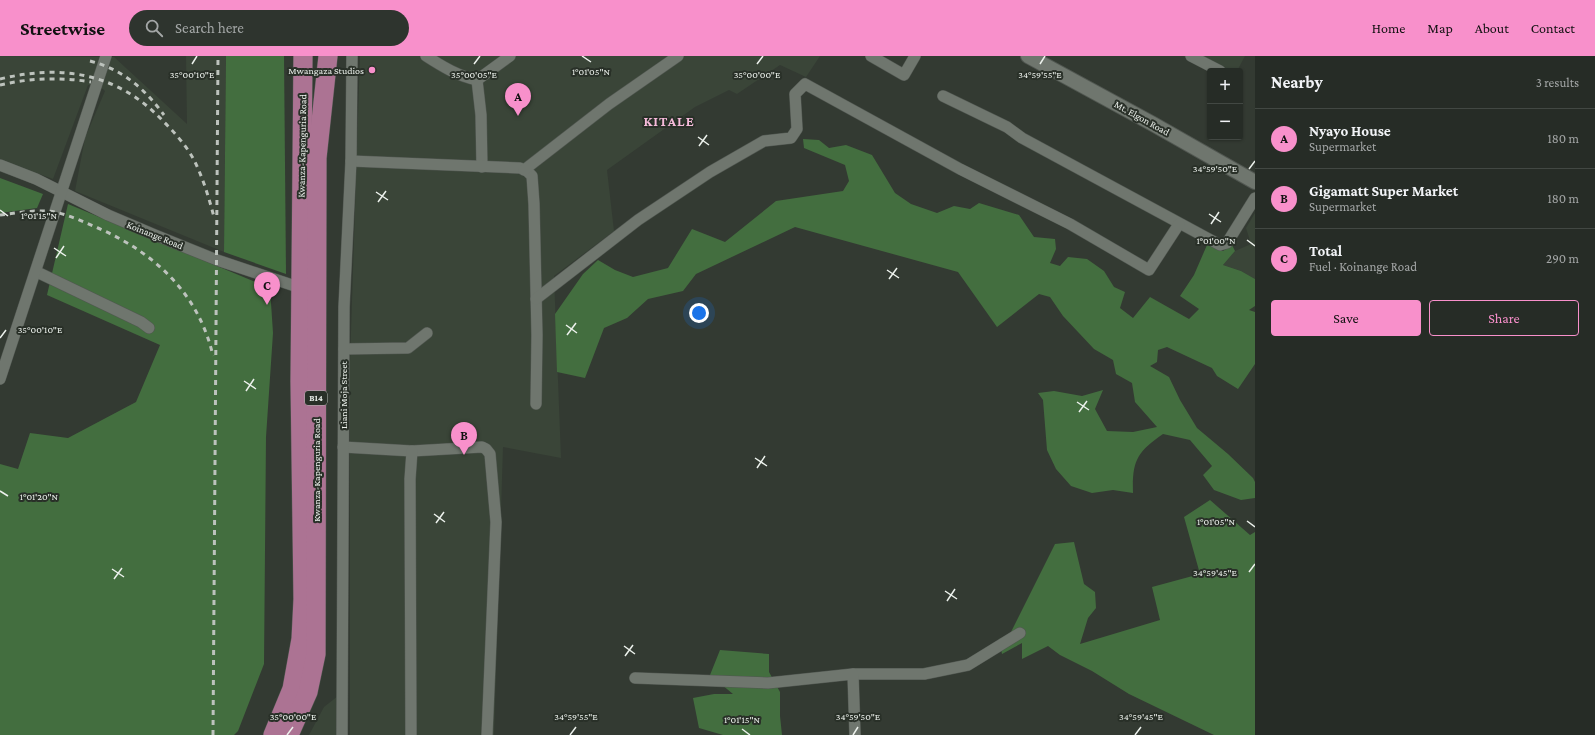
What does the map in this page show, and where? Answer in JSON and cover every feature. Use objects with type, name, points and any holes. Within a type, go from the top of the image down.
[{"type":"highway","name":"Kwanza-Kapenguria Road","points":[[289,735],[308,692],[316,654],[303,56]]},
{"type":"highway","name":"Kwanza-Kapenguria Road","points":[[273,735],[292,689],[301,639],[303,599],[300,480],[308,290],[317,158],[328,56]]},
{"type":"street","points":[[0,379],[37,272],[61,190],[106,56]]},
{"type":"street","name":"Liani Moja Street","points":[[342,735],[344,307],[351,161],[352,56]]},
{"type":"street","points":[[426,56],[449,71],[464,78],[477,80],[510,56]]},
{"type":"street","points":[[524,170],[609,104],[678,56]]},
{"type":"street","points":[[871,56],[904,75],[915,56]]},
{"type":"street","name":"Mt. Elgon Road","points":[[1028,56],[1045,60],[1255,182]]},
{"type":"street","points":[[1191,56],[1214,68]]},
{"type":"street","points":[[477,80],[481,115],[482,167]]},
{"type":"street","points":[[536,299],[638,220],[710,172],[764,141],[790,138],[797,129],[794,94],[805,84],[960,168],[1070,224],[1149,270],[1178,224]]},
{"type":"street","points":[[943,96],[1007,127],[1022,138],[1178,224],[1220,245],[1227,243],[1255,198]]},
{"type":"street","points":[[351,161],[524,170],[532,176],[534,197],[536,299],[536,404]]},
{"type":"street","name":"Koinange Road","points":[[0,165],[61,190],[108,215],[155,235],[217,260],[308,290]]},
{"type":"street","points":[[37,272],[141,322],[149,328]]},
{"type":"street","points":[[344,349],[408,348],[427,333]]},
{"type":"street","points":[[343,447],[412,451],[482,447],[486,448],[490,454],[496,522],[487,735]]},
{"type":"street","points":[[411,735],[410,479],[412,451]]},
{"type":"street","points":[[635,678],[768,683],[853,674],[924,674],[968,665],[1020,633]]},
{"type":"street","points":[[853,674],[854,735]]},
{"type":"shaded area","points":[[0,56],[114,57],[187,124],[186,56],[226,56],[224,252],[75,191],[85,138],[105,91],[103,89],[88,85],[53,179],[0,160]]},
{"type":"shaded area","points":[[360,56],[820,56],[806,77],[780,65],[737,94],[729,90],[695,107],[607,170],[614,231],[554,276],[561,458],[503,447],[494,735],[350,735],[350,362]]},
{"type":"shaded area","points":[[1183,56],[1245,56],[1239,68],[1207,68]]},
{"type":"shaded area","points":[[1255,213],[1255,279],[1241,271],[1223,265],[1235,251],[1251,244],[1246,228]]},
{"type":"shaded area","points":[[338,696],[336,735],[309,735],[324,707]]},
{"type":"green space","points":[[226,56],[284,56],[286,274],[224,252]]},
{"type":"green space","points":[[803,139],[819,140],[829,148],[846,145],[872,155],[895,193],[911,204],[937,213],[954,206],[970,209],[979,203],[1019,215],[1034,237],[1055,239],[1056,249],[1050,263],[1060,266],[1068,257],[1087,259],[1104,271],[1114,287],[1125,292],[1120,308],[1133,318],[1150,297],[1189,319],[1199,309],[1180,296],[1194,275],[1207,245],[1223,251],[1232,245],[1235,251],[1223,265],[1241,271],[1255,279],[1255,306],[1249,310],[1255,312],[1255,364],[1238,389],[1217,376],[1212,368],[1167,347],[1158,350],[1157,362],[1150,366],[1169,377],[1180,400],[1197,428],[1228,454],[1253,478],[1255,482],[1255,498],[1241,500],[1214,490],[1203,475],[1212,466],[1190,440],[1163,434],[1147,446],[1138,458],[1135,465],[1133,493],[1113,490],[1092,493],[1071,486],[1056,469],[1047,450],[1043,400],[1038,393],[1054,391],[1082,396],[1103,390],[1095,409],[1107,431],[1133,432],[1157,427],[1135,402],[1132,383],[1116,374],[1113,360],[1094,349],[1063,316],[1050,297],[1039,294],[997,327],[958,272],[795,227],[696,274],[683,291],[648,299],[627,318],[604,328],[585,378],[557,372],[555,314],[583,274],[598,260],[615,270],[633,277],[668,268],[692,229],[725,242],[776,201],[843,191],[849,181],[845,165],[804,148]]},
{"type":"green space","points":[[0,178],[43,194],[37,208],[0,213]]},
{"type":"green space","points":[[68,204],[270,288],[273,333],[266,437],[264,664],[238,731],[234,735],[0,735],[0,464],[18,469],[30,433],[68,438],[136,402],[160,345],[47,295]]},
{"type":"green space","points":[[1210,500],[1250,535],[1255,532],[1255,735],[1214,735],[1129,694],[1092,671],[1060,655],[1048,646],[1022,659],[1022,643],[1002,654],[999,639],[1010,634],[1055,544],[1074,542],[1084,584],[1095,592],[1096,608],[1088,618],[1080,644],[1160,620],[1152,587],[1200,574],[1184,517]]},
{"type":"green space","points":[[720,650],[769,654],[769,672],[780,692],[782,735],[723,735],[699,728],[693,698],[714,694],[733,694],[710,675]]},
{"type":"railway","points":[[213,735],[218,56]]},
{"type":"railway","points":[[90,61],[112,69],[132,81],[149,97],[164,115]]},
{"type":"railway","points":[[0,79],[45,72],[87,76],[107,82],[145,104],[175,134],[194,160],[208,195],[214,217]]},
{"type":"railway","points":[[0,85],[46,79],[68,79],[91,82]]},
{"type":"railway","points":[[0,215],[34,211],[60,213],[98,228],[119,238],[138,250],[156,263],[172,278],[185,295],[197,313],[213,356]]},
{"type":"place","name":"Mwangaza Studios","points":[[372,70]]},
{"type":"place","name":"Nyayo House","points":[[518,116]]},
{"type":"place","name":"Total","points":[[267,305]]},
{"type":"place","name":"Gigamatt Super Market","points":[[464,455]]},
{"type":"district","name":"KITALE","points":[[669,121]]}]
